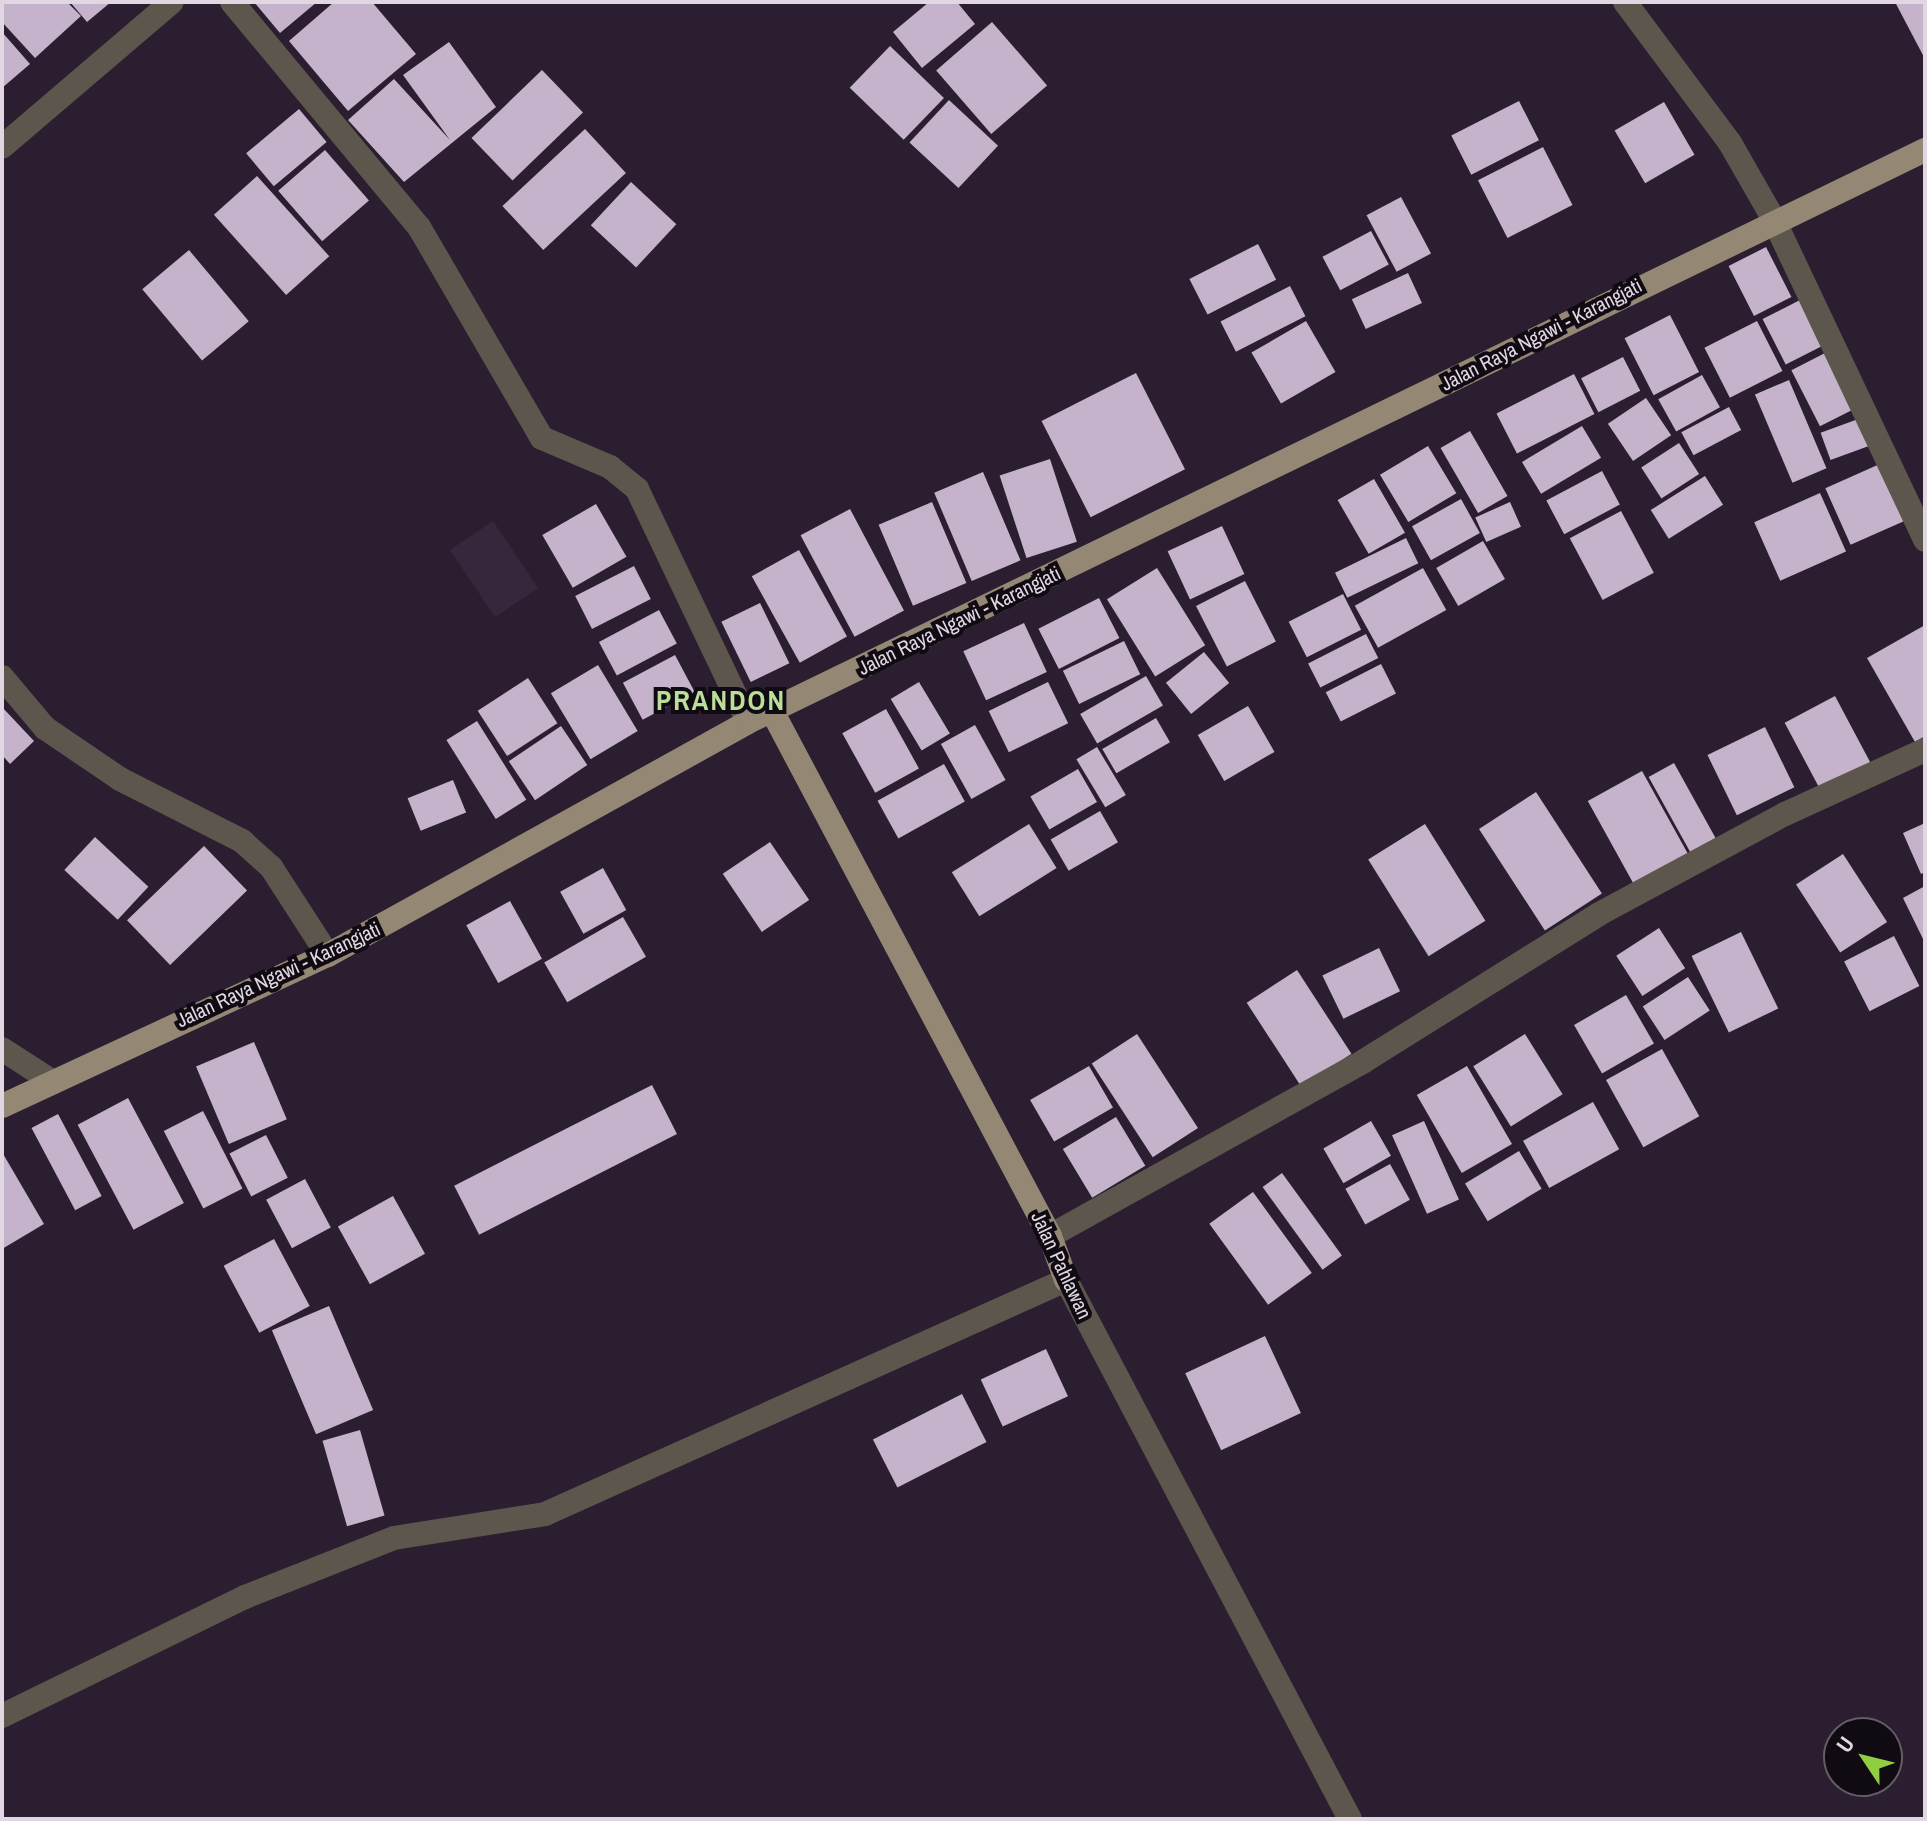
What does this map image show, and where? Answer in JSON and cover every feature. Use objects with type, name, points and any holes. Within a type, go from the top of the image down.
[{"type":"main road","name":"Jalan Raya Ngawi - Karangjati","points":[[2,1106],[328,955],[748,722],[1773,218],[1925,150]]},
{"type":"main road","name":"Jalan Pahlawan","points":[[772,711],[1050,1236],[1066,1280]]},
{"type":"street","points":[[2,147],[172,2]]},
{"type":"street","points":[[232,2],[419,227],[542,438],[610,467],[637,489],[748,722]]},
{"type":"street","points":[[1625,2],[1730,143],[1773,218],[1925,540]]},
{"type":"street","points":[[2,677],[45,728],[107,771],[242,841],[271,867],[328,955]]},
{"type":"street","points":[[1050,1236],[1391,1045],[1599,914],[1785,814],[1925,750]]},
{"type":"street","points":[[2,1049],[53,1082]]},
{"type":"street","points":[[2,1716],[245,1597],[394,1538],[545,1514],[1066,1280]]},
{"type":"street","name":"Jalan Pahlawan","points":[[1066,1280],[1350,1819]]},
{"type":"shaded area","points":[[493,521],[538,588],[495,617],[450,550]]},
{"type":"building","points":[[2,2],[67,2],[81,16],[35,58],[2,22]]},
{"type":"building","points":[[70,2],[111,2],[87,22]]},
{"type":"building","points":[[254,2],[317,2],[280,33]]},
{"type":"building","points":[[334,2],[372,2],[416,54],[348,111],[289,41]]},
{"type":"building","points":[[929,2],[957,2],[975,24],[922,68],[893,32]]},
{"type":"building","points":[[1895,2],[1925,2],[1925,59]]},
{"type":"building","points":[[992,22],[1047,85],[991,134],[936,71]]},
{"type":"building","points":[[2,32],[30,64],[2,88]]},
{"type":"building","points":[[449,42],[496,107],[404,182],[348,120],[394,79],[450,140],[403,75]]},
{"type":"building","points":[[890,46],[944,98],[904,140],[850,88]]},
{"type":"building","points":[[542,70],[583,112],[512,181],[472,138]]},
{"type":"building","points":[[949,100],[998,146],[958,188],[909,142]]},
{"type":"building","points":[[1519,101],[1539,140],[1471,175],[1451,136]]},
{"type":"building","points":[[1664,102],[1694,155],[1645,183],[1615,130]]},
{"type":"building","points":[[299,109],[327,142],[274,186],[246,153]]},
{"type":"building","points":[[585,129],[626,173],[543,250],[502,206]]},
{"type":"building","points":[[1543,147],[1573,205],[1507,238],[1478,180]]},
{"type":"building","points":[[325,150],[369,201],[322,241],[278,191]]},
{"type":"building","points":[[257,176],[329,256],[286,295],[214,215]]},
{"type":"building","points":[[631,182],[676,224],[636,267],[591,225]]},
{"type":"building","points":[[1401,197],[1431,254],[1397,272],[1367,215]]},
{"type":"building","points":[[1371,231],[1389,265],[1340,290],[1322,257]]},
{"type":"building","points":[[1258,244],[1276,280],[1208,315],[1189,279]]},
{"type":"building","points":[[1766,247],[1791,297],[1754,316],[1729,266]]},
{"type":"building","points":[[189,250],[249,321],[202,360],[142,289]]},
{"type":"building","points":[[1408,273],[1422,303],[1366,329],[1352,299]]},
{"type":"building","points":[[1290,286],[1305,316],[1236,352],[1221,321]]},
{"type":"building","points":[[1800,300],[1823,345],[1786,365],[1763,319]]},
{"type":"building","points":[[1670,315],[1699,372],[1654,395],[1625,338]]},
{"type":"building","points":[[1306,321],[1336,372],[1281,404],[1251,352]]},
{"type":"building","points":[[1757,321],[1782,371],[1730,398],[1704,348]]},
{"type":"building","points":[[1827,352],[1856,408],[1820,426],[1791,370]]},
{"type":"building","points":[[1623,357],[1640,391],[1598,412],[1581,378]]},
{"type":"building","points":[[1136,373],[1185,469],[1091,517],[1042,421]]},
{"type":"building","points":[[1574,374],[1594,414],[1517,454],[1496,413]]},
{"type":"building","points":[[1702,375],[1720,407],[1676,432],[1658,399]]},
{"type":"building","points":[[1789,380],[1827,468],[1792,483],[1755,394]]},
{"type":"building","points":[[1646,398],[1671,435],[1633,461],[1608,424]]},
{"type":"building","points":[[1729,407],[1741,430],[1694,455],[1681,432]]},
{"type":"building","points":[[1861,418],[1871,445],[1831,460],[1821,433]]},
{"type":"building","points":[[1582,426],[1601,458],[1541,494],[1522,462]]},
{"type":"building","points":[[1470,431],[1508,496],[1478,513],[1441,448]]},
{"type":"building","points":[[1679,443],[1699,474],[1661,499],[1641,468]]},
{"type":"building","points":[[1428,446],[1456,493],[1408,522],[1380,475]]},
{"type":"building","points":[[1050,459],[1077,542],[1026,558],[1000,475]]},
{"type":"building","points":[[1882,463],[1907,520],[1851,545],[1825,488]]},
{"type":"building","points":[[1602,471],[1620,505],[1564,534],[1546,501]]},
{"type":"building","points":[[983,472],[1021,560],[972,581],[934,493]]},
{"type":"building","points":[[1705,476],[1723,505],[1669,539],[1651,510]]},
{"type":"building","points":[[1374,479],[1405,533],[1369,554],[1338,500]]},
{"type":"building","points":[[1820,493],[1846,551],[1780,581],[1754,522]]},
{"type":"building","points":[[1461,499],[1480,533],[1431,560],[1412,526]]},
{"type":"building","points":[[932,502],[966,583],[913,606],[879,525]]},
{"type":"building","points":[[1510,502],[1521,527],[1486,542],[1475,517]]},
{"type":"building","points":[[596,504],[626,557],[573,588],[542,535]]},
{"type":"building","points":[[850,509],[904,611],[855,637],[801,535]]},
{"type":"building","points":[[1621,511],[1654,573],[1603,600],[1570,538]]},
{"type":"building","points":[[1222,526],[1244,574],[1190,599],[1168,551]]},
{"type":"building","points":[[1406,538],[1418,563],[1347,598],[1335,573]]},
{"type":"building","points":[[1483,541],[1505,579],[1458,606],[1436,568]]},
{"type":"building","points":[[799,550],[847,637],[800,663],[752,576]]},
{"type":"building","points":[[634,566],[651,599],[592,629],[575,596]]},
{"type":"building","points":[[1157,568],[1205,645],[1155,676],[1107,599]]},
{"type":"building","points":[[1423,568],[1446,610],[1378,648],[1355,606]]},
{"type":"building","points":[[1245,581],[1276,642],[1227,667],[1196,606]]},
{"type":"building","points":[[1343,594],[1361,630],[1307,657],[1289,622]]},
{"type":"building","points":[[1099,598],[1119,638],[1059,669],[1038,629]]},
{"type":"building","points":[[760,603],[789,663],[751,682],[721,622]]},
{"type":"building","points":[[659,610],[677,644],[617,675],[599,642]]},
{"type":"building","points":[[1024,623],[1047,672],[986,700],[963,651]]},
{"type":"building","points":[[1925,625],[1925,736],[1915,742],[1867,658]]},
{"type":"building","points":[[1366,634],[1378,658],[1320,688],[1308,664]]},
{"type":"building","points":[[1124,641],[1140,674],[1079,704],[1063,671]]},
{"type":"building","points":[[1204,652],[1229,683],[1191,714],[1166,683]]},
{"type":"building","points":[[675,655],[695,692],[643,720],[623,683]]},
{"type":"building","points":[[1381,664],[1396,693],[1341,722],[1326,692]]},
{"type":"building","points":[[598,665],[638,731],[591,759],[551,693]]},
{"type":"building","points":[[1146,676],[1163,705],[1097,743],[1080,714]]},
{"type":"building","points":[[528,678],[557,723],[507,756],[478,711]]},
{"type":"building","points":[[919,682],[950,733],[922,750],[891,699]]},
{"type":"building","points":[[1048,682],[1068,723],[1009,752],[989,711]]},
{"type":"building","points":[[1835,696],[1872,766],[1822,793],[1785,723]]},
{"type":"building","points":[[1248,706],[1274,752],[1224,781],[1198,735]]},
{"type":"building","points":[[2,707],[34,741],[10,764],[2,755]]},
{"type":"building","points":[[886,709],[919,768],[875,793],[842,733]]},
{"type":"building","points":[[1156,718],[1170,742],[1116,773],[1102,749]]},
{"type":"building","points":[[477,721],[526,800],[496,819],[446,740]]},
{"type":"building","points":[[975,725],[1006,780],[971,799],[941,744]]},
{"type":"building","points":[[561,726],[587,765],[535,800],[509,761]]},
{"type":"building","points":[[1765,727],[1794,787],[1737,815],[1707,755]]},
{"type":"building","points":[[1097,747],[1126,795],[1105,807],[1076,759]]},
{"type":"building","points":[[1674,763],[1716,838],[1690,852],[1649,777]]},
{"type":"building","points":[[944,764],[965,802],[898,838],[878,801]]},
{"type":"building","points":[[1078,769],[1097,802],[1049,829],[1030,796]]},
{"type":"building","points":[[1642,771],[1690,858],[1636,888],[1588,801]]},
{"type":"building","points":[[453,780],[466,812],[421,831],[408,798]]},
{"type":"building","points":[[1536,792],[1602,893],[1545,931],[1479,829]]},
{"type":"building","points":[[1100,811],[1118,842],[1069,871],[1051,840]]},
{"type":"building","points":[[1925,823],[1925,872],[1921,874],[1903,833]]},
{"type":"building","points":[[1029,824],[1057,868],[979,916],[952,872]]},
{"type":"building","points":[[1425,824],[1485,921],[1429,956],[1368,860]]},
{"type":"building","points":[[95,837],[148,887],[118,920],[64,870]]},
{"type":"building","points":[[770,842],[809,900],[762,932],[723,874]]},
{"type":"building","points":[[204,846],[247,891],[170,965],[127,920]]},
{"type":"building","points":[[1843,854],[1887,922],[1840,952],[1796,884]]},
{"type":"building","points":[[603,868],[626,910],[583,934],[560,892]]},
{"type":"building","points":[[1925,886],[1925,943],[1903,898]]},
{"type":"building","points":[[510,901],[542,959],[498,983],[466,925]]},
{"type":"building","points":[[623,917],[646,957],[567,1002],[544,962]]},
{"type":"building","points":[[1659,928],[1685,968],[1642,996],[1616,956]]},
{"type":"building","points":[[1741,932],[1778,1008],[1729,1033],[1692,956]]},
{"type":"building","points":[[1894,936],[1919,986],[1870,1011],[1844,961]]},
{"type":"building","points":[[1379,948],[1400,991],[1343,1019],[1322,976]]},
{"type":"building","points":[[1297,970],[1351,1054],[1301,1087],[1247,1003]]},
{"type":"building","points":[[1688,977],[1710,1011],[1664,1040],[1643,1006]]},
{"type":"building","points":[[1626,995],[1654,1043],[1602,1073],[1574,1025]]},
{"type":"building","points":[[1137,1034],[1198,1128],[1153,1157],[1092,1063]]},
{"type":"building","points":[[1525,1034],[1563,1094],[1511,1127],[1473,1066]]},
{"type":"building","points":[[254,1042],[287,1119],[229,1144],[196,1067]]},
{"type":"building","points":[[1662,1049],[1699,1116],[1643,1147],[1606,1080]]},
{"type":"building","points":[[1089,1066],[1113,1108],[1054,1142],[1030,1100]]},
{"type":"building","points":[[1467,1066],[1512,1144],[1462,1173],[1417,1095]]},
{"type":"building","points":[[652,1085],[677,1134],[479,1235],[454,1186]]},
{"type":"building","points":[[128,1098],[184,1203],[134,1230],[78,1125]]},
{"type":"building","points":[[1593,1102],[1619,1149],[1549,1188],[1523,1141]]},
{"type":"building","points":[[203,1111],[242,1189],[203,1208],[164,1131]]},
{"type":"building","points":[[58,1114],[102,1196],[75,1210],[32,1128]]},
{"type":"building","points":[[1116,1117],[1145,1166],[1092,1198],[1063,1149]]},
{"type":"building","points":[[1371,1121],[1391,1156],[1343,1183],[1323,1148]]},
{"type":"building","points":[[1424,1121],[1459,1200],[1427,1214],[1392,1135]]},
{"type":"building","points":[[266,1135],[288,1178],[251,1196],[229,1154]]},
{"type":"building","points":[[1519,1151],[1542,1189],[1488,1221],[1465,1183]]},
{"type":"building","points":[[2,1152],[44,1224],[2,1249]]},
{"type":"building","points":[[1390,1164],[1410,1200],[1365,1225],[1345,1189]]},
{"type":"building","points":[[1282,1173],[1342,1256],[1323,1270],[1263,1187]]},
{"type":"building","points":[[305,1179],[331,1228],[292,1248],[266,1200]]},
{"type":"building","points":[[1253,1192],[1312,1273],[1268,1305],[1209,1224]]},
{"type":"building","points":[[393,1196],[425,1254],[370,1284],[338,1227]]},
{"type":"building","points":[[274,1239],[310,1306],[259,1333],[224,1266]]},
{"type":"building","points":[[329,1306],[373,1410],[316,1434],[272,1330]]},
{"type":"building","points":[[1265,1336],[1301,1413],[1221,1450],[1185,1373]]},
{"type":"building","points":[[1046,1349],[1068,1396],[1003,1427],[981,1379]]},
{"type":"building","points":[[962,1394],[987,1442],[897,1488],[873,1439]]},
{"type":"building","points":[[360,1430],[385,1516],[347,1526],[323,1441]]},
{"type":"district","name":"PRANDON","points":[[721,700]]}]
